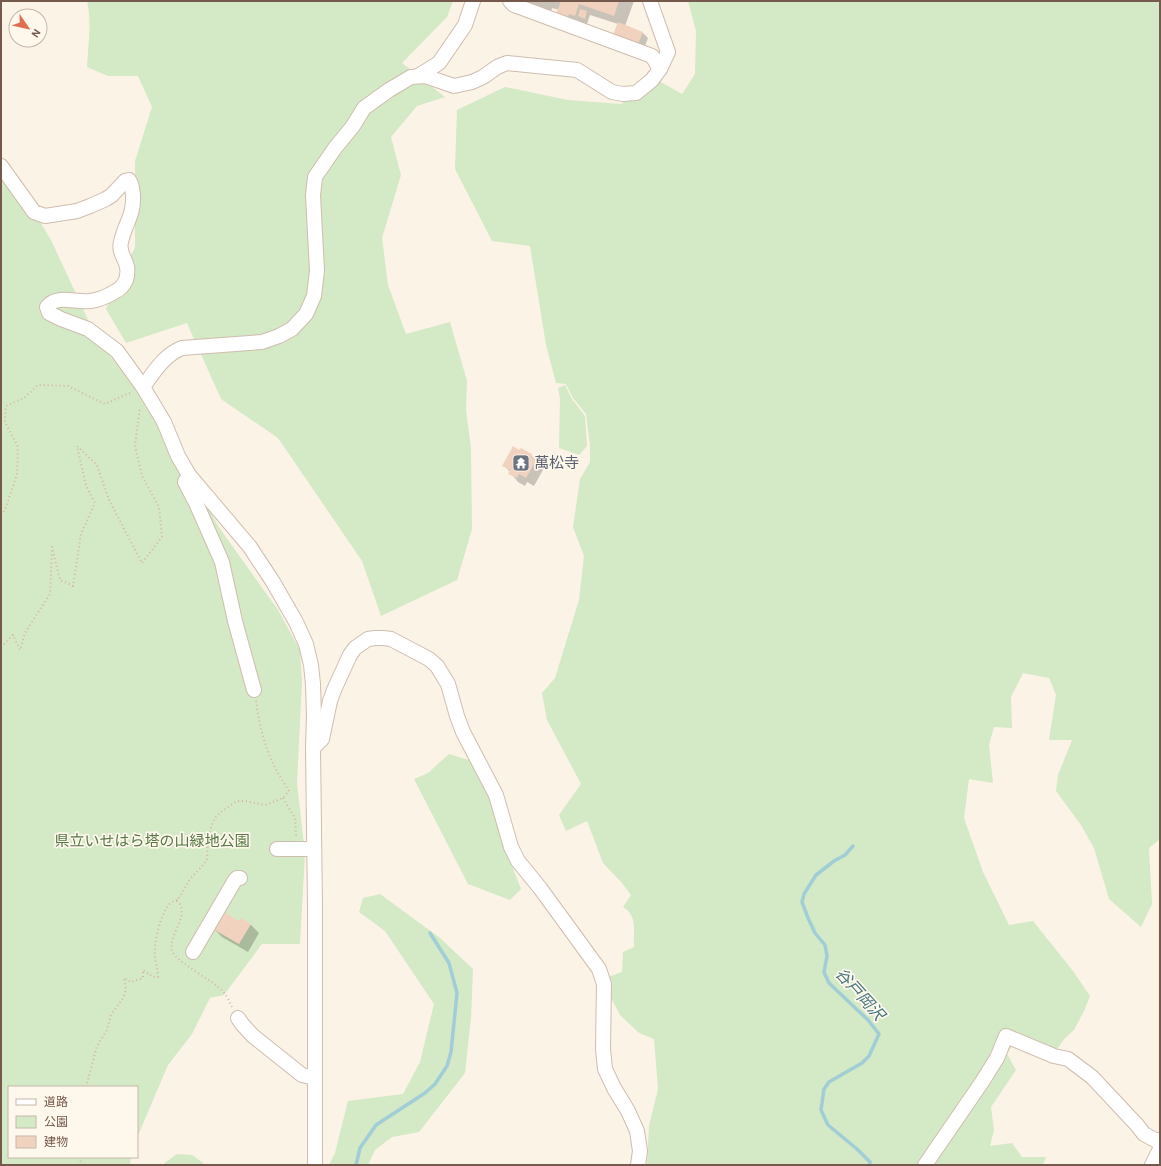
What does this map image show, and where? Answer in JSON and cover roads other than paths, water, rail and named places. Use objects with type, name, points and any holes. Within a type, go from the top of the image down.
[{"type":"street","points":[[418,76],[439,63],[465,25],[472,1]]},
{"type":"street","points":[[510,1],[514,5],[652,56],[660,69]]},
{"type":"street","points":[[143,387],[160,364],[175,351],[182,348],[262,342],[279,336],[292,329],[306,314],[314,296],[317,271],[313,195],[315,177],[335,148],[353,126],[364,108],[389,90],[411,77],[424,76],[454,86],[472,82],[483,77],[497,67],[507,63],[577,70],[612,92],[623,94],[636,93],[652,80],[660,69],[668,52],[650,1]]},
{"type":"street","points":[[1,166],[34,212],[45,216],[77,211],[90,206],[112,195],[125,181],[129,180],[131,182],[132,209],[120,242],[120,249],[128,268],[125,283],[119,290],[107,296],[90,301],[57,300],[50,302],[47,307],[49,312],[61,320],[88,329],[117,351],[143,387],[164,422],[178,456],[189,475],[250,547],[273,582],[296,622],[306,644],[311,665],[314,716],[315,1165]]},
{"type":"street","points":[[189,475],[185,482],[222,562],[235,621],[254,690]]},
{"type":"street","points":[[313,748],[322,739],[330,702],[350,655],[355,648],[368,639],[375,638],[391,640],[424,657],[437,666],[448,684],[463,732],[496,795],[511,847],[518,861],[540,888],[599,969],[604,984],[603,1049],[606,1069],[614,1088],[628,1111],[636,1131],[640,1151],[638,1165]]},
{"type":"street","points":[[277,849],[314,849]]},
{"type":"street","points":[[193,952],[235,880],[240,878]]},
{"type":"street","points":[[238,1018],[254,1036],[302,1075],[315,1078]]},
{"type":"street","points":[[925,1165],[982,1082],[997,1058],[1006,1036],[1054,1056],[1068,1059],[1092,1077],[1144,1134],[1155,1140],[1160,1140]]},
{"type":"street","points":[[1152,1165],[1160,1149]]},
{"type":"waterway","name":"谷戸岡沢","points":[[853,846],[845,855],[834,861],[816,875],[804,894],[802,902],[815,933],[825,945],[827,956],[824,972],[829,983],[868,1020],[879,1034],[869,1056],[862,1063],[829,1082],[824,1089],[821,1110],[828,1125],[857,1149],[870,1162],[870,1165]]},
{"type":"waterway","points":[[356,1165],[360,1148],[376,1125],[425,1093],[435,1084],[447,1066],[451,1052],[457,993],[449,963],[430,933]]},
{"type":"place","name":"萬松寺","points":[[521,463]]},
{"type":"park label","name":"県立いせはら塔の山緑地公園","points":[[152,841]]}]
